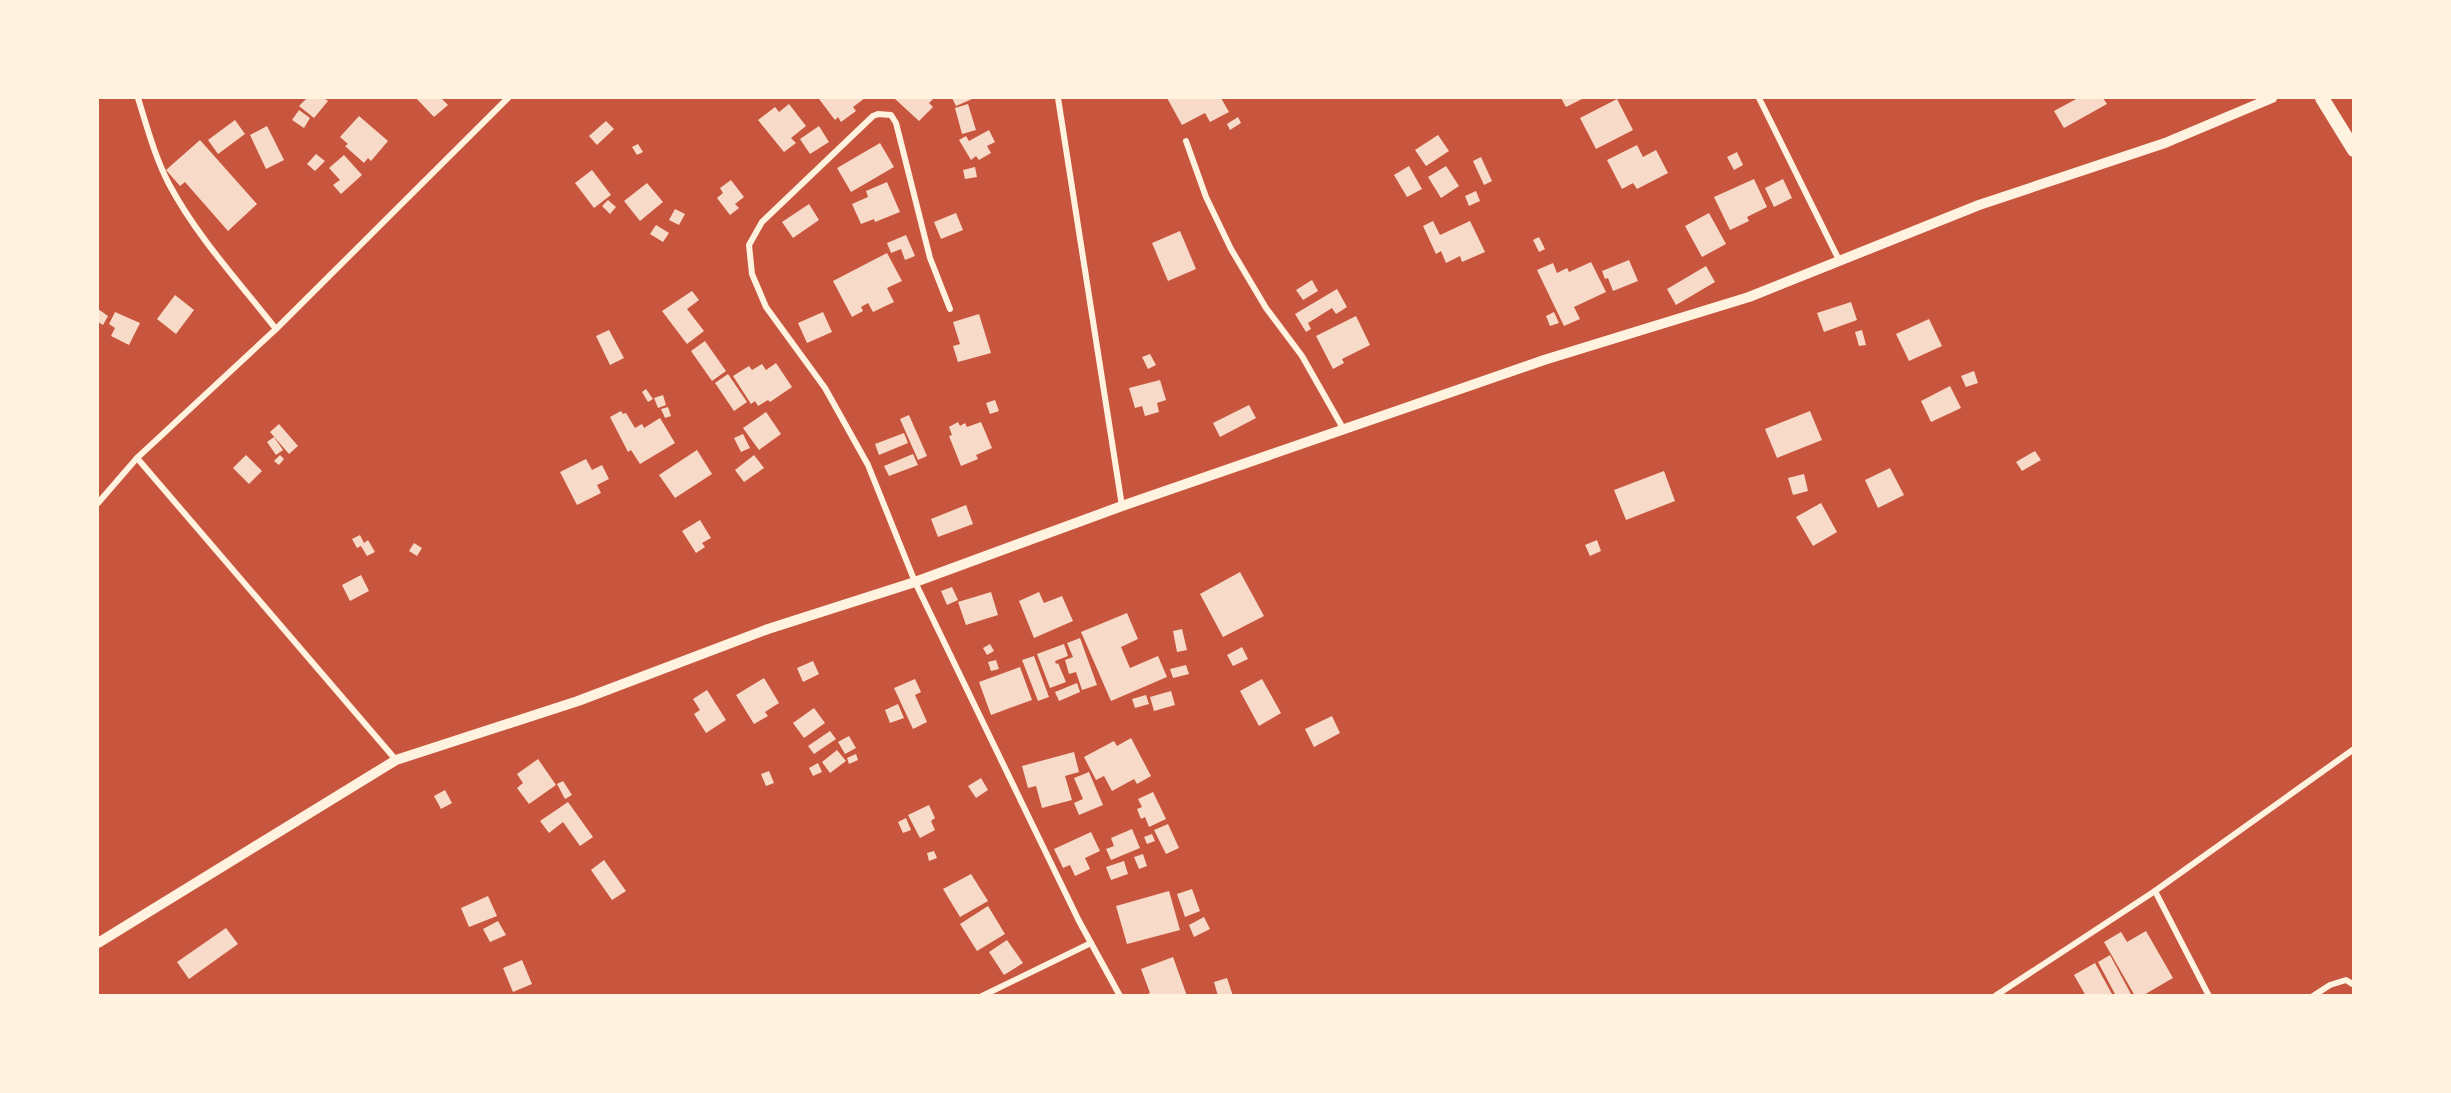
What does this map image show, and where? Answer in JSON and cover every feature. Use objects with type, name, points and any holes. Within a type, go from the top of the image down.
[{"type":"highway","points":[[2322,98],[2354,150]]},
{"type":"street","points":[[138,98],[155,152],[183,209],[276,329]]},
{"type":"street","points":[[98,502],[137,458],[276,329],[508,98]]},
{"type":"street","points":[[1058,98],[1122,506]]},
{"type":"street","points":[[1758,98],[1839,260]]},
{"type":"street","points":[[98,943],[396,760],[578,701],[768,629],[915,582],[1122,506],[1345,431],[1544,360],[1749,297],[1978,205],[2165,143],[2272,98]]},
{"type":"street","points":[[950,309],[930,258],[896,123],[891,115],[878,114],[860,127],[762,222],[749,245],[752,274],[766,307],[825,388],[868,465],[915,582],[1091,943],[1120,996]]},
{"type":"street","points":[[1186,141],[1206,197],[1231,249],[1266,308],[1302,356],[1345,431]]},
{"type":"street","points":[[137,458],[396,760]]},
{"type":"street","points":[[1995,996],[2155,891],[2354,750]]},
{"type":"street","points":[[2155,891],[2209,996]]},
{"type":"street","points":[[982,996],[1091,943]]},
{"type":"street","points":[[2313,996],[2330,985],[2346,980],[2354,985]]},
{"type":"building","points":[[307,98],[324,98],[328,101],[314,118],[299,106]]},
{"type":"building","points":[[416,98],[441,98],[448,105],[434,117]]},
{"type":"building","points":[[865,98],[853,107],[856,111],[841,122],[838,117],[835,120],[819,99]]},
{"type":"building","points":[[894,98],[934,98],[929,103],[933,107],[919,121]]},
{"type":"building","points":[[952,98],[971,98],[972,99],[956,106]]},
{"type":"building","points":[[1167,98],[1221,98],[1229,112],[1210,122],[1205,113],[1182,125]]},
{"type":"building","points":[[1561,98],[1584,98],[1566,107]]},
{"type":"building","points":[[2078,98],[2103,98],[2107,104],[2064,128],[2054,111]]},
{"type":"building","points":[[1617,99],[1633,130],[1596,149],[1580,118]]},
{"type":"building","points":[[789,104],[806,126],[791,138],[796,143],[784,152],[758,120],[775,107],[779,112]]},
{"type":"building","points":[[968,104],[976,130],[962,134],[955,108]]},
{"type":"building","points":[[299,110],[310,118],[304,128],[292,120]]},
{"type":"building","points":[[359,116],[388,141],[371,161],[368,158],[364,163],[345,146],[348,144],[340,137]]},
{"type":"building","points":[[1238,117],[1241,123],[1230,130],[1227,124]]},
{"type":"building","points":[[235,120],[245,134],[218,154],[208,140]]},
{"type":"building","points":[[606,121],[614,129],[597,145],[589,136]]},
{"type":"building","points":[[267,126],[284,160],[266,169],[250,135]]},
{"type":"building","points":[[819,126],[829,142],[810,154],[800,139]]},
{"type":"building","points":[[989,130],[995,142],[987,146],[991,153],[979,160],[976,156],[971,160],[959,140],[966,136],[969,141]]},
{"type":"building","points":[[1438,135],[1449,151],[1426,166],[1415,150]]},
{"type":"building","points":[[200,140],[257,204],[228,231],[185,182],[180,186],[166,170]]},
{"type":"building","points":[[880,143],[894,167],[851,192],[837,168]]},
{"type":"building","points":[[638,144],[643,152],[637,155],[632,147]]},
{"type":"building","points":[[1637,145],[1643,157],[1656,150],[1668,173],[1637,189],[1633,183],[1622,189],[1607,160]]},
{"type":"building","points":[[1737,152],[1743,165],[1734,170],[1727,157]]},
{"type":"building","points":[[316,154],[325,161],[315,171],[307,164]]},
{"type":"building","points":[[344,155],[362,175],[341,194],[333,185],[340,180],[329,168]]},
{"type":"building","points":[[1481,157],[1492,181],[1484,185],[1473,161]]},
{"type":"building","points":[[1409,166],[1422,189],[1407,197],[1394,175]]},
{"type":"building","points":[[1446,166],[1459,186],[1441,198],[1428,177]]},
{"type":"building","points":[[975,167],[977,177],[965,179],[963,170]]},
{"type":"building","points":[[592,170],[611,195],[594,208],[575,183]]},
{"type":"building","points":[[1754,179],[1767,207],[1747,217],[1749,221],[1730,230],[1714,197]]},
{"type":"building","points":[[1783,179],[1792,198],[1774,207],[1765,188]]},
{"type":"building","points":[[731,180],[744,197],[735,204],[739,208],[730,215],[717,198],[723,193],[720,188]]},
{"type":"building","points":[[887,182],[900,212],[875,222],[874,219],[861,224],[852,204],[868,197],[866,191]]},
{"type":"building","points":[[647,183],[663,202],[640,221],[624,201]]},
{"type":"building","points":[[1476,191],[1480,201],[1469,206],[1465,196]]},
{"type":"building","points":[[608,200],[616,207],[610,214],[602,206]]},
{"type":"building","points":[[809,204],[819,220],[793,238],[782,222]]},
{"type":"building","points":[[675,209],[685,214],[679,225],[669,220]]},
{"type":"building","points":[[956,213],[963,230],[941,239],[934,222]]},
{"type":"building","points":[[1709,213],[1726,244],[1702,257],[1685,226]]},
{"type":"building","points":[[1433,221],[1440,235],[1470,221],[1485,252],[1462,262],[1460,256],[1446,263],[1441,251],[1436,254],[1423,226]]},
{"type":"building","points":[[656,225],[669,233],[663,242],[650,234]]},
{"type":"building","points":[[1180,231],[1196,269],[1168,281],[1152,243]]},
{"type":"building","points":[[906,235],[915,256],[905,260],[901,249],[891,253],[887,243]]},
{"type":"building","points":[[1539,237],[1545,249],[1539,252],[1533,240]]},
{"type":"building","points":[[887,253],[902,281],[887,288],[894,302],[873,312],[868,303],[861,307],[863,311],[852,317],[833,281]]},
{"type":"building","points":[[1629,260],[1638,281],[1613,291],[1608,278],[1605,279],[1602,271]]},
{"type":"building","points":[[1591,262],[1606,292],[1574,307],[1580,319],[1564,326],[1537,270],[1553,263],[1557,273],[1567,268],[1569,272]]},
{"type":"building","points":[[1706,266],[1715,282],[1676,305],[1667,289]]},
{"type":"building","points":[[1312,280],[1318,291],[1303,300],[1296,290]]},
{"type":"building","points":[[1337,289],[1347,307],[1336,314],[1332,308],[1308,323],[1311,329],[1306,332],[1295,314]]},
{"type":"building","points":[[692,291],[699,300],[687,309],[704,331],[687,344],[662,311]]},
{"type":"building","points":[[175,295],[194,310],[176,334],[157,319]]},
{"type":"building","points":[[1851,302],[1857,320],[1824,332],[1817,313]]},
{"type":"building","points":[[98,309],[108,316],[103,325],[98,322]]},
{"type":"building","points":[[115,312],[140,323],[129,345],[111,336],[115,328],[109,324]]},
{"type":"building","points":[[823,312],[832,332],[807,343],[798,323]]},
{"type":"building","points":[[1554,312],[1559,323],[1550,326],[1546,316]]},
{"type":"building","points":[[979,314],[991,353],[958,362],[953,346],[960,344],[953,322]]},
{"type":"building","points":[[1356,316],[1370,345],[1342,359],[1344,363],[1333,369],[1316,336]]},
{"type":"building","points":[[1929,319],[1942,346],[1909,361],[1896,334]]},
{"type":"building","points":[[609,330],[624,358],[610,365],[596,336]]},
{"type":"building","points":[[1862,330],[1866,345],[1859,346],[1855,332]]},
{"type":"building","points":[[705,341],[726,371],[712,381],[691,351]]},
{"type":"building","points":[[1150,354],[1156,365],[1148,369],[1142,357]]},
{"type":"building","points":[[776,363],[792,387],[770,402],[768,400],[758,406],[755,401],[751,404],[733,376],[749,366],[752,370],[762,364],[766,370]]},
{"type":"building","points":[[1974,371],[1978,383],[1966,387],[1961,376]]},
{"type":"building","points":[[728,374],[747,402],[734,411],[715,383]]},
{"type":"building","points":[[1160,380],[1166,400],[1157,403],[1159,412],[1145,416],[1142,406],[1135,408],[1129,388]]},
{"type":"building","points":[[1950,386],[1961,408],[1931,422],[1921,401]]},
{"type":"building","points":[[646,389],[653,399],[648,402],[642,392]]},
{"type":"building","points":[[663,395],[666,405],[658,408],[654,398]]},
{"type":"building","points":[[995,400],[999,411],[990,414],[986,403]]},
{"type":"building","points":[[1249,405],[1256,418],[1220,437],[1213,423]]},
{"type":"building","points":[[668,407],[671,416],[665,418],[661,409]]},
{"type":"building","points":[[621,411],[623,414],[626,413],[635,428],[642,424],[644,428],[660,418],[675,443],[640,464],[631,450],[628,452],[610,417]]},
{"type":"building","points":[[1810,411],[1822,440],[1777,458],[1765,429]]},
{"type":"building","points":[[766,412],[781,434],[759,450],[743,428]]},
{"type":"building","points":[[909,415],[927,456],[918,460],[900,419]]},
{"type":"building","points":[[958,422],[960,426],[965,423],[967,427],[981,422],[992,448],[976,455],[978,459],[961,466],[949,436],[952,435],[949,427]]},
{"type":"building","points":[[279,424],[298,446],[289,454],[270,432]]},
{"type":"building","points":[[904,433],[908,443],[879,455],[875,444]]},
{"type":"building","points":[[743,434],[750,448],[741,452],[734,438]]},
{"type":"building","points":[[274,437],[283,450],[276,455],[267,442]]},
{"type":"building","points":[[697,450],[712,474],[675,498],[659,475]]},
{"type":"building","points":[[2035,451],[2041,460],[2022,471],[2016,462]]},
{"type":"building","points":[[913,454],[918,465],[889,476],[884,466]]},
{"type":"building","points":[[246,455],[262,471],[249,484],[233,468]]},
{"type":"building","points":[[280,455],[284,459],[279,465],[274,461]]},
{"type":"building","points":[[754,455],[764,468],[744,482],[735,470]]},
{"type":"building","points":[[586,459],[592,470],[602,465],[609,479],[597,485],[601,493],[577,505],[560,472]]},
{"type":"building","points":[[1890,468],[1904,495],[1878,508],[1865,480]]},
{"type":"building","points":[[1664,471],[1675,501],[1626,520],[1614,490]]},
{"type":"building","points":[[1804,474],[1808,491],[1793,495],[1788,478]]},
{"type":"building","points":[[1821,503],[1837,532],[1813,546],[1796,517]]},
{"type":"building","points":[[966,505],[973,524],[938,537],[931,519]]},
{"type":"building","points":[[700,520],[711,538],[702,543],[705,547],[696,553],[682,531]]},
{"type":"building","points":[[360,535],[364,543],[368,540],[375,552],[367,556],[361,546],[357,548],[352,539]]},
{"type":"building","points":[[1597,540],[1601,551],[1590,556],[1585,545]]},
{"type":"building","points":[[414,543],[422,548],[417,556],[409,551]]},
{"type":"building","points":[[1240,572],[1264,616],[1223,637],[1200,594]]},
{"type":"building","points":[[361,575],[369,591],[350,601],[342,585]]},
{"type":"building","points":[[952,587],[958,600],[947,605],[941,591]]},
{"type":"building","points":[[991,592],[998,615],[966,625],[958,602]]},
{"type":"building","points":[[1039,592],[1044,603],[1062,596],[1073,621],[1034,638],[1019,601]]},
{"type":"building","points":[[1127,613],[1138,639],[1121,647],[1130,668],[1158,656],[1167,677],[1111,701],[1081,632]]},
{"type":"building","points":[[1182,629],[1187,650],[1177,652],[1173,631]]},
{"type":"building","points":[[1080,638],[1097,685],[1082,690],[1076,672],[1069,674],[1065,660],[1073,657],[1067,643]]},
{"type":"building","points":[[990,644],[994,651],[987,655],[983,648]]},
{"type":"building","points":[[1064,644],[1068,656],[1055,661],[1066,682],[1050,688],[1037,654]]},
{"type":"building","points":[[1242,647],[1248,659],[1233,666],[1227,655]]},
{"type":"building","points":[[1034,656],[1049,697],[1038,701],[1022,660]]},
{"type":"building","points":[[996,660],[999,669],[991,671],[988,662]]},
{"type":"building","points":[[813,661],[819,674],[803,682],[797,668]]},
{"type":"building","points":[[1186,665],[1189,674],[1173,678],[1170,669]]},
{"type":"building","points":[[1020,667],[1032,700],[991,715],[979,682]]},
{"type":"building","points":[[764,678],[779,703],[765,712],[768,716],[754,724],[736,695]]},
{"type":"building","points":[[915,679],[921,692],[915,695],[927,722],[913,729],[894,688]]},
{"type":"building","points":[[1262,679],[1281,713],[1259,726],[1240,691]]},
{"type":"building","points":[[1077,683],[1080,692],[1059,701],[1055,692]]},
{"type":"building","points":[[707,690],[726,720],[706,733],[694,714],[700,710],[693,699]]},
{"type":"building","points":[[1171,691],[1175,705],[1154,711],[1150,697]]},
{"type":"building","points":[[1146,695],[1149,704],[1135,708],[1132,699]]},
{"type":"building","points":[[898,704],[904,718],[890,723],[885,710]]},
{"type":"building","points":[[814,708],[825,723],[804,738],[793,723]]},
{"type":"building","points":[[1332,716],[1340,733],[1314,747],[1305,729]]},
{"type":"building","points":[[830,731],[836,739],[814,754],[808,746]]},
{"type":"building","points":[[849,736],[856,748],[845,754],[838,742]]},
{"type":"building","points":[[1131,738],[1151,776],[1137,784],[1134,779],[1112,791],[1104,776],[1096,780],[1084,757],[1114,741],[1117,746]]},
{"type":"building","points":[[837,750],[846,761],[830,773],[822,762]]},
{"type":"building","points":[[1074,752],[1079,772],[1065,776],[1072,800],[1042,808],[1036,786],[1028,788],[1022,766]]},
{"type":"building","points":[[856,754],[858,760],[849,764],[847,758]]},
{"type":"building","points":[[538,759],[556,785],[529,804],[517,788],[523,783],[517,774]]},
{"type":"building","points":[[818,763],[822,772],[813,776],[809,768]]},
{"type":"building","points":[[769,771],[774,783],[766,786],[761,774]]},
{"type":"building","points":[[1089,772],[1103,805],[1079,815],[1074,803],[1083,799],[1074,778]]},
{"type":"building","points":[[981,778],[988,790],[976,798],[968,786]]},
{"type":"building","points":[[563,781],[572,795],[565,799],[557,784]]},
{"type":"building","points":[[445,790],[452,803],[441,809],[434,796]]},
{"type":"building","points":[[1153,792],[1166,819],[1149,827],[1145,817],[1141,819],[1137,809],[1142,807],[1138,799]]},
{"type":"building","points":[[568,802],[593,837],[580,846],[563,822],[549,833],[540,821]]},
{"type":"building","points":[[929,805],[935,818],[931,821],[935,830],[920,838],[908,815]]},
{"type":"building","points":[[906,818],[911,830],[903,833],[898,822]]},
{"type":"building","points":[[1168,824],[1179,848],[1166,854],[1154,830]]},
{"type":"building","points":[[1132,829],[1140,848],[1111,860],[1106,849],[1114,846],[1111,838]]},
{"type":"building","points":[[1091,832],[1100,851],[1085,858],[1090,869],[1075,876],[1070,865],[1063,868],[1054,849]]},
{"type":"building","points":[[1152,834],[1155,841],[1147,844],[1144,837]]},
{"type":"building","points":[[934,851],[937,858],[929,861],[927,853]]},
{"type":"building","points":[[1143,854],[1147,866],[1139,869],[1134,857]]},
{"type":"building","points":[[604,860],[626,891],[612,900],[591,870]]},
{"type":"building","points":[[1124,861],[1128,874],[1111,880],[1106,867]]},
{"type":"building","points":[[971,874],[988,901],[960,917],[943,889]]},
{"type":"building","points":[[1192,889],[1200,911],[1185,917],[1177,894]]},
{"type":"building","points":[[1169,891],[1180,930],[1127,944],[1116,906]]},
{"type":"building","points":[[488,896],[497,916],[469,927],[461,908]]},
{"type":"building","points":[[988,906],[1005,934],[977,951],[960,924]]},
{"type":"building","points":[[1204,917],[1210,929],[1194,937],[1189,925]]},
{"type":"building","points":[[498,921],[506,935],[490,942],[483,929]]},
{"type":"building","points":[[226,928],[238,944],[189,979],[177,962]]},
{"type":"building","points":[[2146,931],[2173,978],[2142,996],[2135,996],[2104,942],[2121,932],[2127,942]]},
{"type":"building","points":[[1007,940],[1023,963],[1004,975],[989,952]]},
{"type":"building","points":[[2110,955],[2132,996],[2116,996],[2098,962]]},
{"type":"building","points":[[1173,957],[1187,996],[1143,996],[1150,993],[1141,969]]},
{"type":"building","points":[[522,960],[532,984],[513,992],[503,968]]},
{"type":"building","points":[[2095,963],[2113,996],[2086,996],[2074,975]]},
{"type":"building","points":[[1227,978],[1233,996],[1218,996],[1214,982]]}]
